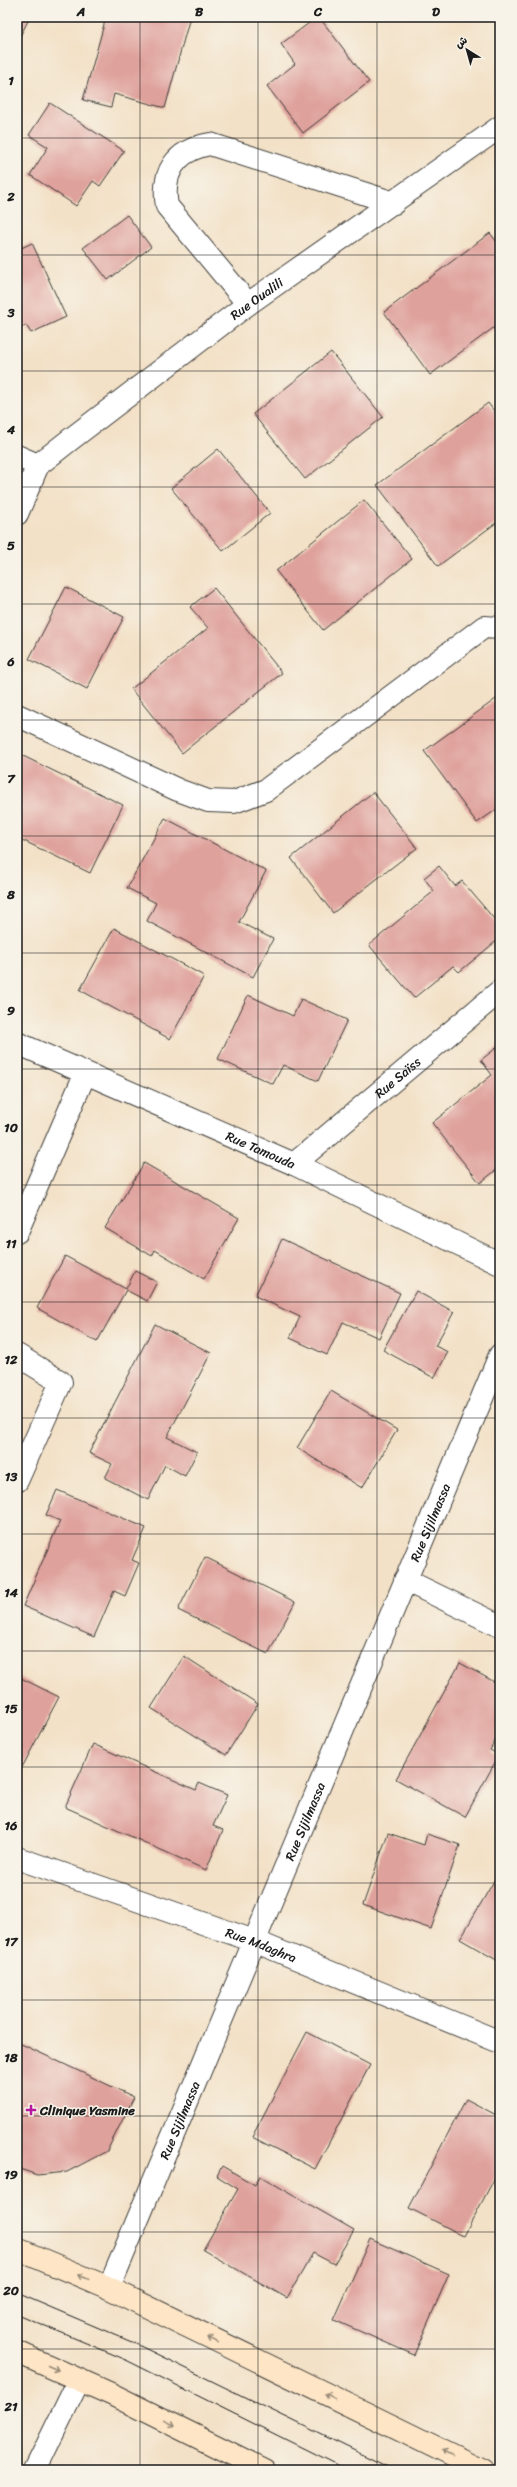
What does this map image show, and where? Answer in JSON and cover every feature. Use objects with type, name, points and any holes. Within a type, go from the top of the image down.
[{"type":"main road","points":[[17,2249],[109,2288],[482,2470]]},
{"type":"main road","points":[[17,2352],[79,2380],[264,2470]]},
{"type":"street","name":"Rue Oualili","points":[[38,466],[248,304],[394,203],[497,136]]},
{"type":"street","points":[[248,304],[167,206],[164,190],[170,168],[193,147],[210,144],[394,203]]},
{"type":"street","points":[[17,456],[38,466],[17,514]]},
{"type":"street","points":[[17,715],[178,790],[208,801],[234,802],[266,790],[484,627],[500,628]]},
{"type":"street","name":"Rue Saïss","points":[[294,1164],[500,991]]},
{"type":"street","name":"Rue Tamouda","points":[[17,1043],[294,1164],[500,1264]]},
{"type":"street","points":[[17,1232],[85,1074]]},
{"type":"street","points":[[17,1355],[61,1382],[17,1481]]},
{"type":"street","name":"Rue Sijilmassa","points":[[109,2288],[500,1355]]},
{"type":"street","points":[[406,1580],[500,1626]]},
{"type":"street","name":"Rue Mdaghra","points":[[17,1858],[254,1941],[500,2042]]},
{"type":"street","points":[[35,2470],[79,2380]]},
{"type":"building","points":[[17,17],[30,17],[17,42]]},
{"type":"building","points":[[106,17],[190,17],[165,108],[114,94],[111,107],[83,100]]},
{"type":"building","points":[[319,17],[369,82],[303,133],[267,86],[295,64],[281,44]]},
{"type":"building","points":[[50,103],[124,151],[100,186],[93,181],[76,206],[30,175],[48,147],[29,135]]},
{"type":"building","points":[[127,215],[151,247],[108,280],[83,248]]},
{"type":"building","points":[[490,233],[500,246],[500,323],[430,375],[384,312]]},
{"type":"building","points":[[32,243],[66,317],[31,333],[26,325],[17,329],[17,250]]},
{"type":"building","points":[[331,352],[383,417],[305,479],[253,414]]},
{"type":"building","points":[[488,403],[500,419],[500,520],[438,566],[377,485]]},
{"type":"building","points":[[218,449],[270,513],[223,551],[171,488]]},
{"type":"building","points":[[364,500],[412,559],[323,630],[276,571]]},
{"type":"building","points":[[66,587],[124,617],[87,689],[29,659]]},
{"type":"building","points":[[214,588],[282,673],[182,753],[131,689],[208,628],[190,607]]},
{"type":"building","points":[[500,696],[500,807],[477,823],[424,751]]},
{"type":"building","points":[[17,753],[123,805],[90,873],[20,839],[17,845]]},
{"type":"building","points":[[373,792],[417,848],[333,913],[291,858]]},
{"type":"building","points":[[165,818],[266,871],[239,922],[273,939],[253,977],[147,921],[156,903],[127,888]]},
{"type":"building","points":[[439,866],[455,886],[462,881],[500,926],[500,938],[459,972],[453,966],[414,998],[369,945],[434,891],[424,878]]},
{"type":"building","points":[[114,928],[204,976],[170,1039],[80,990]]},
{"type":"building","points":[[248,995],[293,1016],[301,999],[347,1020],[318,1081],[283,1065],[273,1084],[218,1059]]},
{"type":"building","points":[[500,1045],[500,1167],[480,1183],[432,1123],[492,1075],[481,1060]]},
{"type":"building","points":[[144,1163],[239,1218],[204,1279],[155,1250],[152,1256],[105,1228]]},
{"type":"building","points":[[282,1239],[400,1293],[379,1338],[343,1322],[327,1355],[290,1338],[300,1317],[255,1296]]},
{"type":"building","points":[[65,1256],[126,1289],[135,1271],[157,1282],[147,1301],[126,1290],[97,1342],[37,1308]]},
{"type":"building","points":[[416,1291],[454,1312],[435,1346],[448,1352],[434,1378],[383,1350]]},
{"type":"building","points":[[155,1324],[211,1353],[167,1437],[197,1452],[185,1476],[165,1465],[148,1500],[105,1478],[112,1464],[89,1453]]},
{"type":"building","points":[[331,1391],[397,1430],[362,1488],[297,1448]]},
{"type":"building","points":[[57,1490],[146,1528],[132,1560],[139,1563],[125,1596],[114,1591],[94,1637],[23,1606],[60,1521],[46,1515]]},
{"type":"building","points":[[205,1557],[295,1602],[268,1654],[178,1610]]},
{"type":"building","points":[[184,1656],[258,1704],[226,1755],[151,1708]]},
{"type":"building","points":[[460,1663],[500,1685],[500,1732],[490,1750],[499,1755],[465,1817],[396,1779]]},
{"type":"building","points":[[17,1676],[59,1697],[17,1777]]},
{"type":"building","points":[[93,1744],[196,1790],[199,1783],[227,1795],[213,1826],[223,1830],[206,1870],[65,1807]]},
{"type":"building","points":[[388,1833],[424,1845],[427,1834],[460,1845],[431,1929],[363,1905]]},
{"type":"building","points":[[497,1876],[500,1878],[500,1962],[460,1939]]},
{"type":"building","points":[[307,2032],[370,2065],[315,2169],[252,2137]]},
{"type":"building","points":[[17,2042],[134,2097],[107,2151],[67,2172],[37,2175],[17,2168]]},
{"type":"building","points":[[466,2099],[500,2117],[500,2168],[464,2236],[409,2208]]},
{"type":"building","points":[[222,2166],[255,2185],[260,2176],[354,2230],[334,2264],[313,2253],[287,2298],[203,2250],[238,2189],[217,2176]]},
{"type":"building","points":[[370,2239],[449,2274],[414,2355],[334,2320]]},
{"type":"tram line","points":[[17,2293],[134,2343],[394,2470]]},
{"type":"tram line","points":[[17,2314],[124,2359],[347,2470]]},
{"type":"place","name":"Clinique Yasmine","points":[[31,2110]]}]
